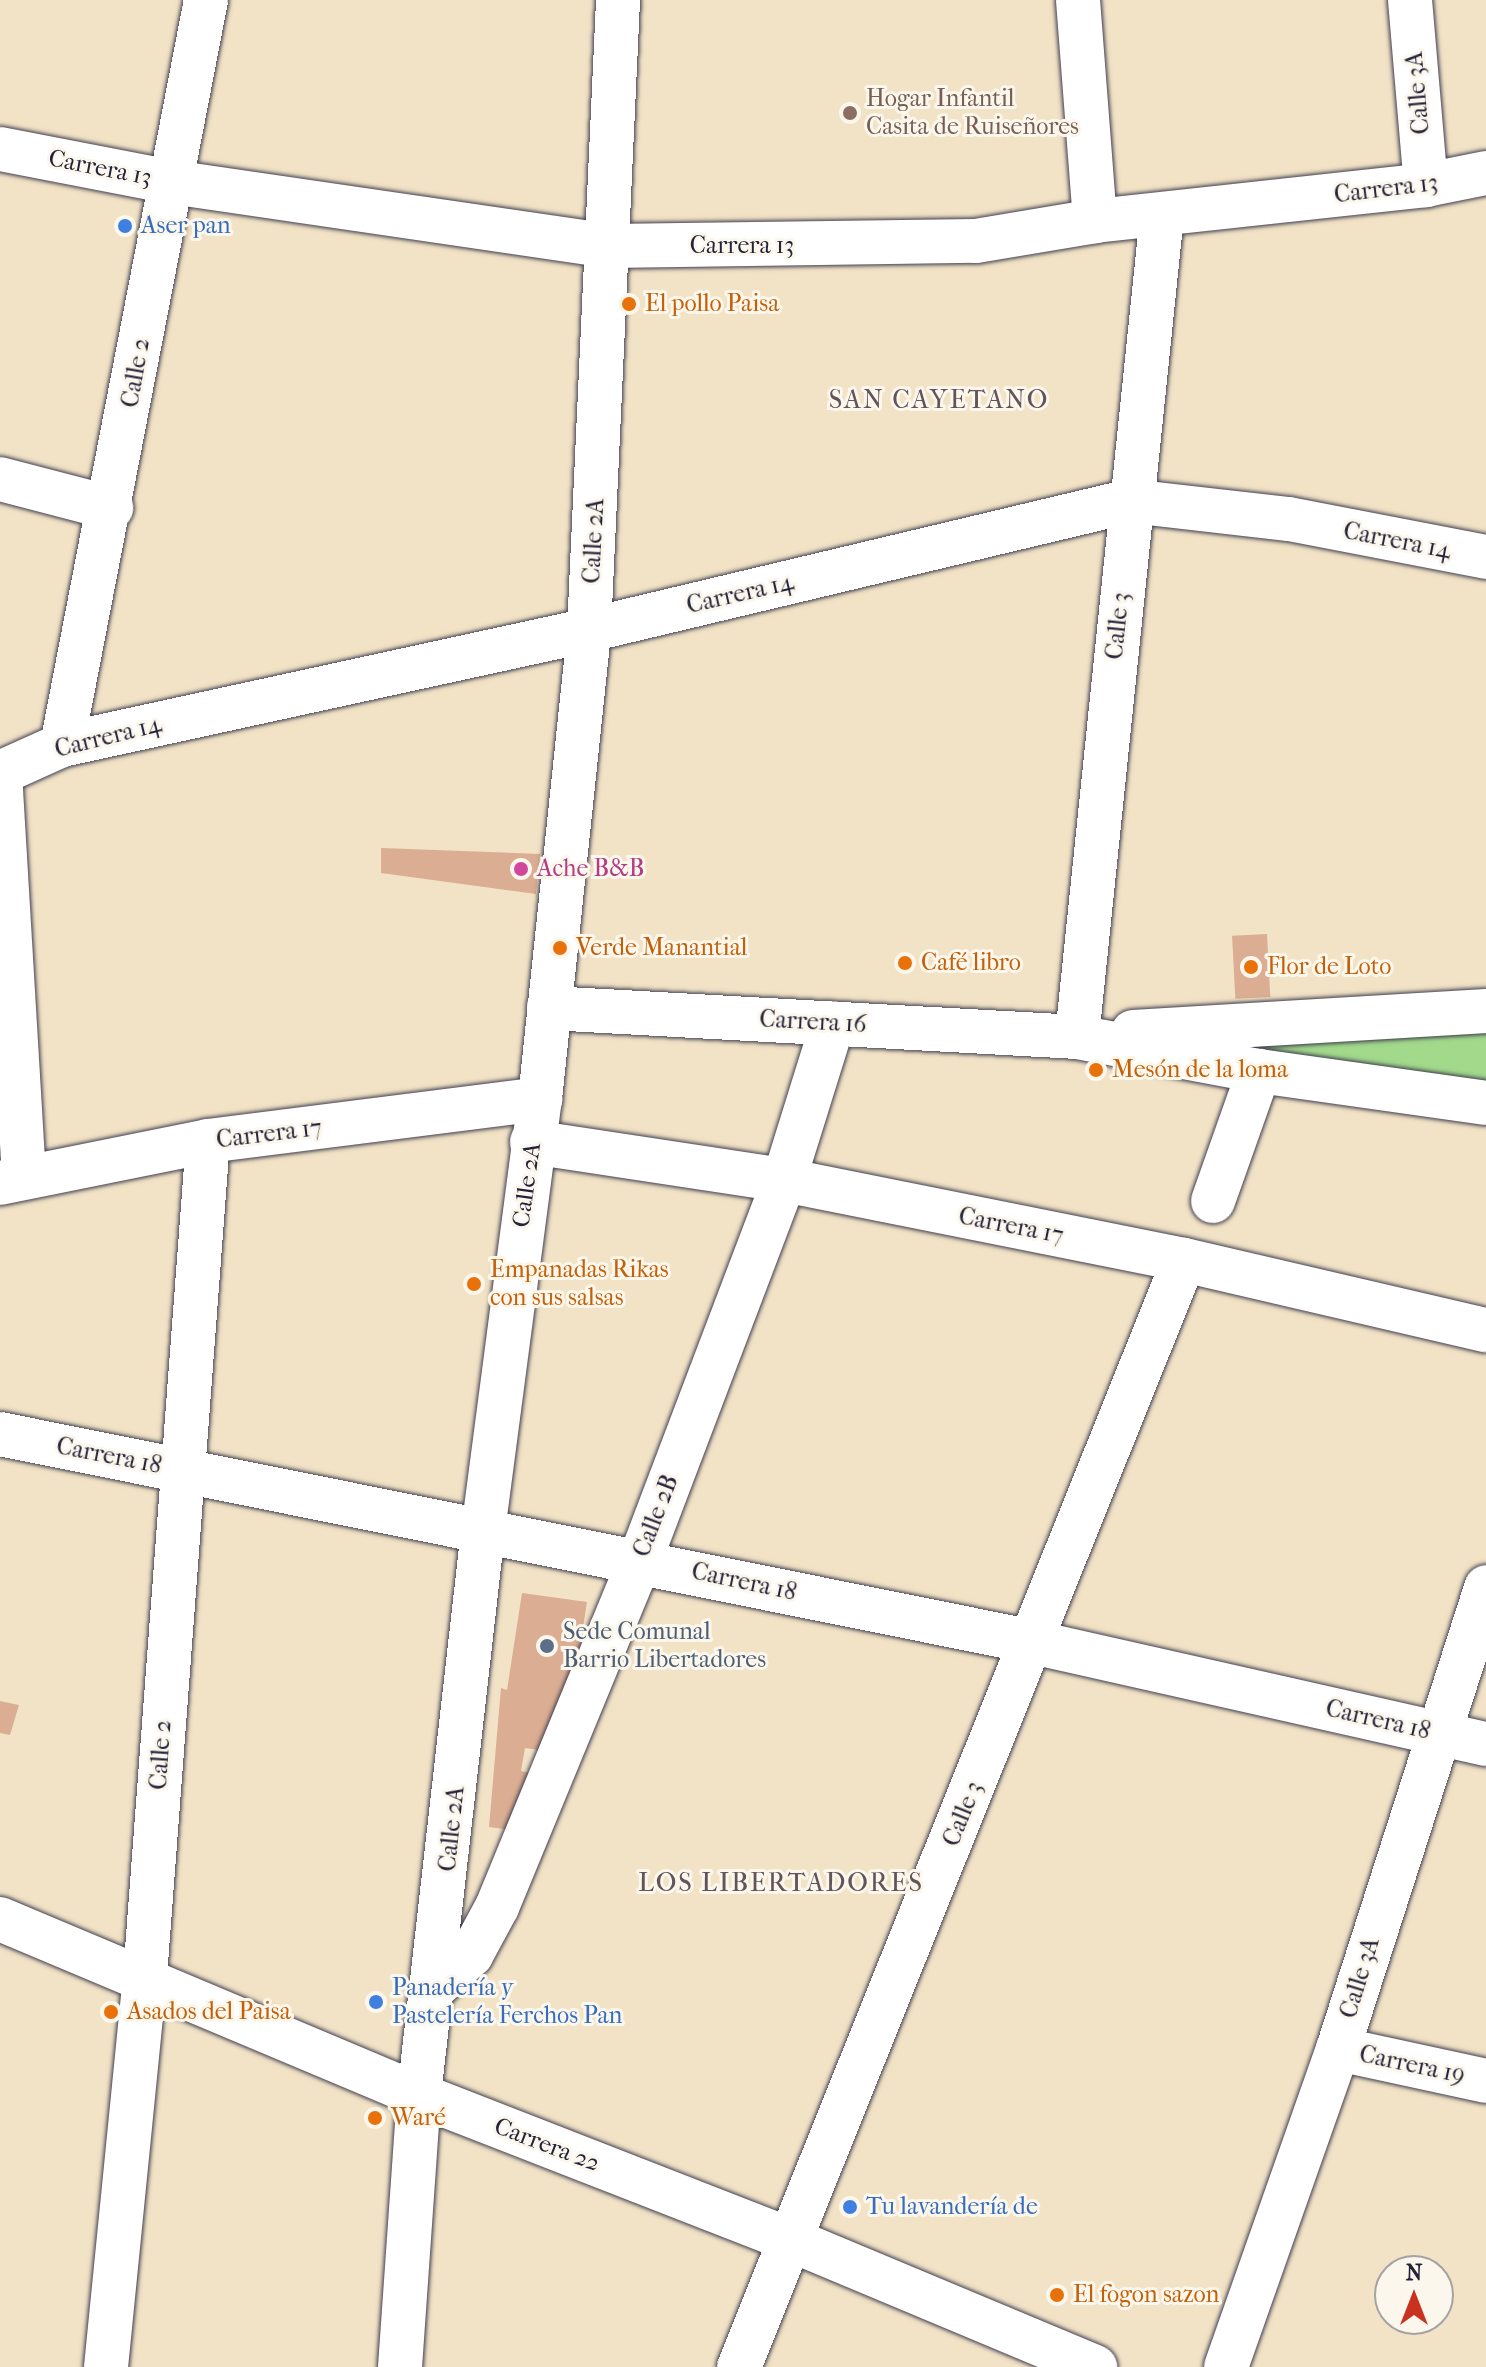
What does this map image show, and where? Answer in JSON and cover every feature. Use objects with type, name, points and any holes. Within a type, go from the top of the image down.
[{"type":"street","name":"Calle 2","points":[[62,745],[111,508],[206,0]]},
{"type":"street","name":"Calle 2A","points":[[400,2367],[419,2095],[436,1986],[483,1531],[540,1099],[589,630],[618,0]]},
{"type":"street","points":[[1078,0],[1095,221]]},
{"type":"street","name":"Calle 3A","points":[[1410,0],[1426,185]]},
{"type":"street","name":"Carrera 13","points":[[0,149],[171,182],[609,246],[976,241],[1095,221],[1426,185],[1486,173]]},
{"type":"street","name":"Calle 3","points":[[1077,1037],[1130,501],[1162,215]]},
{"type":"street","points":[[0,479],[111,508]]},
{"type":"street","name":"Carrera 14","points":[[0,773],[62,745],[589,630],[1130,501],[1289,519],[1486,557]]},
{"type":"street","points":[[0,773],[12,1179]]},
{"type":"street","name":"Carrera 16","points":[[549,1008],[1077,1037],[1486,1011]]},
{"type":"street","name":"Calle 2B","points":[[436,1986],[471,1955],[497,1907],[640,1560],[784,1180],[833,1023]]},
{"type":"street","name":"Carrera 16","points":[[1077,1037],[1259,1071],[1486,1103]]},
{"type":"street","points":[[1213,1201],[1259,1071]]},
{"type":"street","name":"Carrera 17","points":[[12,1179],[208,1141],[540,1099]]},
{"type":"street","name":"Calle 2","points":[[106,2367],[145,1976],[208,1141]]},
{"type":"street","name":"Carrera 17","points":[[532,1142],[784,1180],[1184,1260],[1486,1330]]},
{"type":"street","name":"Calle 3","points":[[739,2367],[1184,1260]]},
{"type":"street","name":"Carrera 18","points":[[0,1434],[640,1560],[1033,1642],[1486,1744]]},
{"type":"street","name":"Calle 3A","points":[[1226,2367],[1338,2049],[1486,1587]]},
{"type":"street","name":"Carrera 22","points":[[0,1919],[145,1976],[419,2095],[789,2239],[1095,2367]]},
{"type":"street","name":"Carrera 19","points":[[1338,2049],[1486,2081]]},
{"type":"green space","points":[[1486,1011],[1486,1103],[1259,1071],[1245,1023]]},
{"type":"building","points":[[381,848],[540,854],[536,894],[381,873]]},
{"type":"building","name":"Flor de Loto","points":[[1267,934],[1270,997],[1235,999],[1232,936]]},
{"type":"building","points":[[522,1593],[587,1602],[572,1699],[547,1751],[525,1748],[521,1771],[539,1775],[519,1831],[489,1827],[501,1688],[507,1690]]},
{"type":"building","points":[[0,1701],[19,1705],[10,1735],[0,1733]]},
{"type":"place","name":"Hogar Infantil Casita de Ruiseñores","points":[[850,113]]},
{"type":"place","name":"Aser pan","points":[[125,226]]},
{"type":"place","name":"El pollo Paisa","points":[[629,304]]},
{"type":"place","name":"Ache B&B","points":[[521,869]]},
{"type":"place","name":"Verde Manantial","points":[[560,948]]},
{"type":"place","name":"Café libro","points":[[905,963]]},
{"type":"place","name":"Flor de Loto","points":[[1251,967]]},
{"type":"place","name":"Mesón de la loma","points":[[1096,1070]]},
{"type":"place","name":"Empanadas Rikas con sus salsas","points":[[474,1284]]},
{"type":"place","name":"Sede Comunal Barrio Libertadores","points":[[547,1646]]},
{"type":"place","name":"Panadería y Pastelería Ferchos Pan","points":[[376,2002]]},
{"type":"place","name":"Asados del Paisa","points":[[111,2012]]},
{"type":"place","name":"Waré","points":[[375,2118]]},
{"type":"place","name":"Tu lavandería de","points":[[850,2207]]},
{"type":"place","name":"El fogon sazon","points":[[1057,2295]]},
{"type":"district","name":"SAN CAYETANO","points":[[939,400]]},
{"type":"district","name":"LOS LIBERTADORES","points":[[781,1883]]}]
